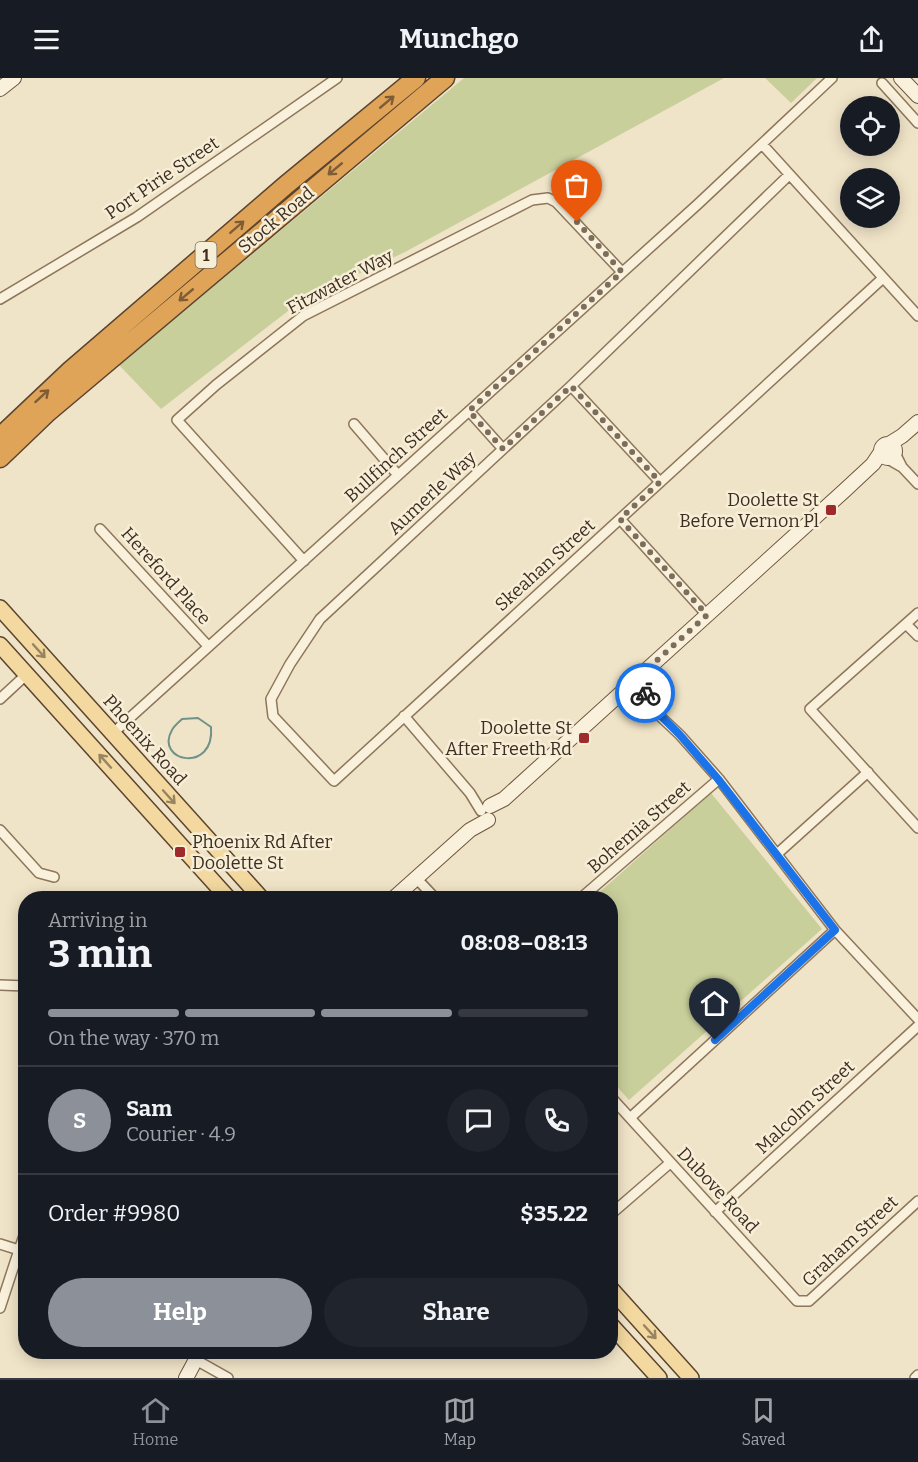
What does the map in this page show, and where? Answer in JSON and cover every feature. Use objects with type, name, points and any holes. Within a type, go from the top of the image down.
[{"type":"highway","name":"Stock Road","points":[[0,436],[89,355],[286,185],[416,78]]},
{"type":"highway","name":"Stock Road","points":[[0,458],[48,412],[444,78]]},
{"type":"main road","name":"Phoenix Road","points":[[0,608],[255,891]]},
{"type":"main road","points":[[0,645],[222,891]]},
{"type":"main road","points":[[618,1297],[691,1378]]},
{"type":"main road","points":[[618,1333],[659,1378]]},
{"type":"street","points":[[0,88],[14,78]]},
{"type":"street","name":"Port Pirie Street","points":[[0,299],[137,217],[337,78]]},
{"type":"street","name":"Bullfinch Street","points":[[112,734],[622,272],[832,78]]},
{"type":"street","points":[[901,78],[918,96]]},
{"type":"street","points":[[882,83],[918,123]]},
{"type":"street","points":[[762,144],[918,316]]},
{"type":"street","name":"Aumerle Way","points":[[271,699],[290,664],[320,619],[571,386],[789,175]]},
{"type":"street","name":"Fitzwater Way","points":[[304,561],[177,420],[216,385],[303,316],[532,200],[548,198],[556,202],[622,272]]},
{"type":"street","name":"Skeahan Street","points":[[271,699],[273,716],[334,781],[883,278]]},
{"type":"street","points":[[571,386],[660,482]]},
{"type":"street","points":[[469,411],[503,449]]},
{"type":"street","points":[[402,891],[470,830],[487,811],[504,799],[889,453],[918,422]]},
{"type":"street","points":[[354,424],[398,475]]},
{"type":"street","points":[[889,453],[918,484]]},
{"type":"street","points":[[620,519],[707,615]]},
{"type":"street","name":"Hereford Place","points":[[100,529],[208,646]]},
{"type":"street","points":[[918,613],[810,709],[918,828]]},
{"type":"street","points":[[906,624],[918,636]]},
{"type":"street","points":[[0,699],[27,674]]},
{"type":"street","points":[[631,683],[649,698],[650,705],[718,779],[835,930],[918,1019]]},
{"type":"street","points":[[404,716],[487,811]]},
{"type":"street","points":[[777,855],[868,772]]},
{"type":"street","name":"Bohemia Street","points":[[589,891],[718,779]]},
{"type":"street","points":[[0,830],[39,873],[54,878]]},
{"type":"street","points":[[417,879],[428,891]]},
{"type":"street","points":[[630,1118],[835,930]]},
{"type":"street","points":[[0,985],[18,986]]},
{"type":"street","name":"Malcolm Street","points":[[715,1212],[918,1026]]},
{"type":"street","name":"Dubove Road","points":[[618,1105],[797,1302],[803,1301]]},
{"type":"street","points":[[618,1208],[670,1163]]},
{"type":"street","name":"Graham Street","points":[[803,1301],[808,1301],[918,1201]]},
{"type":"street","points":[[0,1244],[18,1250]]},
{"type":"street","points":[[0,1308],[18,1253]]},
{"type":"street","points":[[186,1378],[200,1359]]},
{"type":"street","points":[[195,1378],[201,1359]]},
{"type":"street","points":[[204,1359],[228,1378]]},
{"type":"street","points":[[915,1378],[918,1375]]},
{"type":"green space","points":[[464,78],[724,78],[405,252],[301,301],[161,409],[119,365]]},
{"type":"green space","points":[[765,78],[817,78],[791,103]]},
{"type":"green space","points":[[711,793],[822,929],[629,1100],[618,1088],[618,891],[601,891]]},
{"type":"waterway","points":[[198,718],[211,727],[210,742],[204,752],[196,757],[177,756],[171,750],[169,741],[172,730],[182,719],[198,718]]},
{"type":"way so far","points":[[577,222],[622,272],[469,411],[503,449],[571,386],[660,482],[620,519],[707,615],[634,681],[645,693]]},
{"type":"place","name":"Doolette St Before Vernon Pl","points":[[831,510]]},
{"type":"place","name":"Doolette St After Freeth Rd","points":[[584,738]]},
{"type":"place","name":"Phoenix Rd After Doolette St","points":[[180,852]]},
{"type":"route","points":[[645,693],[650,705],[718,779],[835,930],[715,1040]]}]
